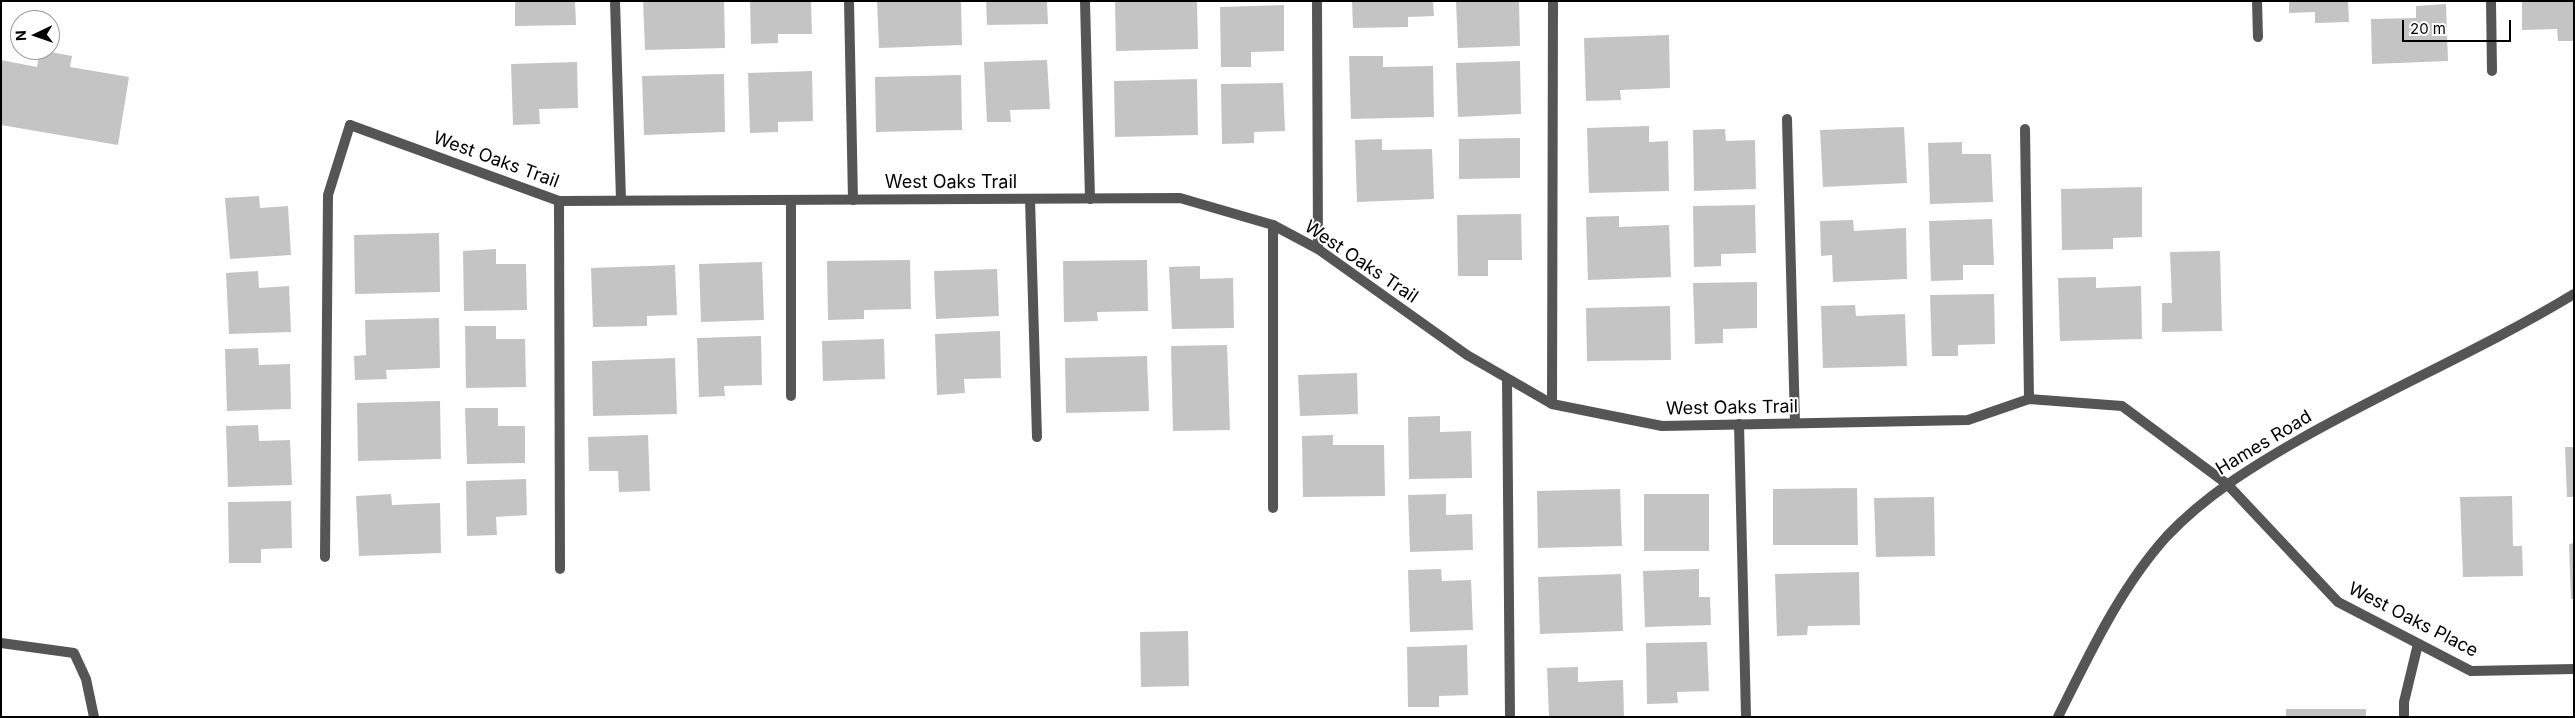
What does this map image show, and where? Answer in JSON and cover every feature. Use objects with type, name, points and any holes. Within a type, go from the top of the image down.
[{"type":"street","points":[[615,1],[621,200]]},
{"type":"street","points":[[849,1],[853,200]]},
{"type":"street","points":[[1085,1],[1090,199]]},
{"type":"street","points":[[1317,1],[1318,249]]},
{"type":"street","points":[[1552,404],[1553,1]]},
{"type":"street","points":[[2257,1],[2258,37]]},
{"type":"street","points":[[2492,1],[2492,71]]},
{"type":"street","points":[[1786,119],[1795,423]]},
{"type":"street","name":"West Oaks Trail","points":[[325,557],[328,195],[350,125],[560,201],[1180,198],[1273,225],[1318,249],[1467,355],[1552,404],[1662,426],[1968,420],[2029,399],[2122,406],[2227,484]]},
{"type":"street","points":[[2024,129],[2029,399]]},
{"type":"street","points":[[1030,199],[1037,437]]},
{"type":"street","points":[[791,200],[791,396]]},
{"type":"street","points":[[560,201],[560,569]]},
{"type":"street","points":[[1273,225],[1273,508]]},
{"type":"street","name":"Hames Road","points":[[2058,717],[2096,642],[2129,587],[2166,537],[2227,484],[2330,422],[2523,325],[2574,294]]},
{"type":"street","points":[[1507,379],[1510,717]]},
{"type":"street","points":[[1739,424],[1746,716]]},
{"type":"street","name":"West Oaks Place","points":[[2227,484],[2338,602],[2471,671],[2574,669]]},
{"type":"street","points":[[1,644],[74,653],[86,679],[94,717]]},
{"type":"street","points":[[2404,717],[2404,702],[2418,644]]},
{"type":"building","points":[[515,1],[575,1],[576,25],[515,26]]},
{"type":"building","points":[[643,1],[724,1],[725,48],[645,50]]},
{"type":"building","points":[[750,1],[811,1],[812,34],[778,34],[778,43],[751,44]]},
{"type":"building","points":[[877,1],[961,1],[962,45],[879,48]]},
{"type":"building","points":[[986,1],[1047,1],[1048,24],[987,25]]},
{"type":"building","points":[[1115,1],[1197,1],[1198,49],[1116,51]]},
{"type":"building","points":[[1352,1],[1433,1],[1434,16],[1408,17],[1408,27],[1353,28]]},
{"type":"building","points":[[1456,1],[1519,1],[1520,46],[1458,48]]},
{"type":"building","points":[[2289,1],[2348,1],[2349,22],[2315,23],[2315,12],[2289,13]]},
{"type":"building","points":[[2522,1],[2574,1],[2574,41],[2558,41],[2557,29],[2522,30]]},
{"type":"building","points":[[2446,4],[2448,61],[2372,64],[2371,19],[2416,18],[2416,6]]},
{"type":"building","points":[[1284,5],[1284,51],[1251,52],[1251,67],[1221,67],[1220,7]]},
{"type":"building","points":[[1669,35],[1670,88],[1620,90],[1621,100],[1586,101],[1584,38]]},
{"type":"building","points":[[60,54],[72,56],[70,67],[129,77],[118,145],[1,125],[1,60],[37,67],[38,60],[60,60]]},
{"type":"building","points":[[1349,56],[1383,56],[1383,67],[1433,66],[1434,117],[1351,119]]},
{"type":"building","points":[[1047,60],[1050,109],[1010,110],[1011,122],[987,122],[984,62]]},
{"type":"building","points":[[1520,61],[1521,114],[1458,117],[1456,63]]},
{"type":"building","points":[[577,62],[578,108],[539,109],[540,124],[513,125],[511,64]]},
{"type":"building","points":[[812,71],[813,121],[778,122],[778,132],[750,133],[748,73]]},
{"type":"building","points":[[724,74],[725,132],[644,135],[642,76]]},
{"type":"building","points":[[961,75],[962,130],[876,132],[875,77]]},
{"type":"building","points":[[1197,79],[1198,135],[1115,137],[1114,81]]},
{"type":"building","points":[[1283,83],[1285,131],[1254,132],[1254,143],[1222,144],[1221,84]]},
{"type":"building","points":[[1649,126],[1649,142],[1668,141],[1669,191],[1589,193],[1587,128]]},
{"type":"building","points":[[1904,127],[1907,183],[1823,187],[1820,130]]},
{"type":"building","points":[[1725,129],[1726,141],[1755,140],[1756,189],[1694,191],[1693,130]]},
{"type":"building","points":[[1520,138],[1520,178],[1459,179],[1459,139]]},
{"type":"building","points":[[1382,139],[1382,150],[1432,149],[1434,199],[1357,202],[1355,140]]},
{"type":"building","points":[[1962,142],[1962,154],[1991,154],[1993,202],[1930,204],[1928,143]]},
{"type":"building","points":[[2142,187],[2142,237],[2113,238],[2113,249],[2062,250],[2061,189]]},
{"type":"building","points":[[259,196],[260,208],[288,206],[291,255],[230,259],[225,198]]},
{"type":"building","points":[[1755,205],[1756,253],[1721,254],[1721,266],[1694,267],[1693,206]]},
{"type":"building","points":[[1521,214],[1522,260],[1488,260],[1488,276],[1458,276],[1457,215]]},
{"type":"building","points":[[1619,216],[1619,227],[1669,225],[1671,277],[1588,280],[1586,217]]},
{"type":"building","points":[[1992,219],[1994,265],[1963,265],[1963,280],[1931,281],[1929,221]]},
{"type":"building","points":[[1853,220],[1854,231],[1906,228],[1907,279],[1833,282],[1832,255],[1821,256],[1820,221]]},
{"type":"building","points":[[439,233],[440,292],[355,294],[354,235]]},
{"type":"building","points":[[496,249],[496,264],[526,264],[527,310],[464,311],[463,251]]},
{"type":"building","points":[[2220,251],[2222,331],[2162,332],[2162,303],[2172,303],[2170,252]]},
{"type":"building","points":[[910,260],[911,309],[864,310],[864,319],[828,320],[827,261]]},
{"type":"building","points":[[1147,260],[1148,311],[1097,312],[1098,321],[1064,322],[1063,261]]},
{"type":"building","points":[[762,262],[764,320],[701,322],[699,264]]},
{"type":"building","points":[[675,265],[677,315],[647,316],[647,326],[593,327],[591,268]]},
{"type":"building","points":[[1200,266],[1200,279],[1233,278],[1234,328],[1172,329],[1169,267]]},
{"type":"building","points":[[997,269],[999,316],[936,319],[934,271]]},
{"type":"building","points":[[258,271],[259,288],[289,286],[291,332],[229,334],[226,273]]},
{"type":"building","points":[[2096,277],[2096,288],[2141,286],[2142,339],[2060,341],[2058,278]]},
{"type":"building","points":[[1757,282],[1757,328],[1723,329],[1723,343],[1695,344],[1693,283]]},
{"type":"building","points":[[1994,294],[1995,344],[1958,345],[1958,356],[1932,356],[1930,295]]},
{"type":"building","points":[[1855,305],[1856,316],[1905,314],[1907,366],[1823,368],[1821,306]]},
{"type":"building","points":[[1670,306],[1671,360],[1587,361],[1586,308]]},
{"type":"building","points":[[439,318],[440,368],[386,370],[387,379],[355,380],[354,356],[366,355],[365,320]]},
{"type":"building","points":[[465,326],[496,326],[496,339],[525,339],[526,387],[466,388]]},
{"type":"building","points":[[1000,331],[1001,378],[964,379],[965,393],[937,395],[935,334]]},
{"type":"building","points":[[761,336],[762,385],[724,386],[725,396],[699,397],[697,338]]},
{"type":"building","points":[[884,339],[885,379],[823,381],[822,341]]},
{"type":"building","points":[[1227,345],[1230,430],[1173,431],[1171,346]]},
{"type":"building","points":[[258,348],[259,365],[290,364],[291,409],[227,411],[225,349]]},
{"type":"building","points":[[1147,356],[1149,411],[1066,413],[1065,358]]},
{"type":"building","points":[[675,358],[677,414],[593,416],[592,361]]},
{"type":"building","points":[[1357,373],[1358,414],[1300,416],[1298,375]]},
{"type":"building","points":[[440,401],[441,459],[358,461],[357,403]]},
{"type":"building","points":[[465,408],[498,408],[498,426],[525,426],[525,463],[467,464]]},
{"type":"building","points":[[1440,416],[1440,432],[1471,431],[1472,478],[1409,479],[1408,417]]},
{"type":"building","points":[[258,425],[259,441],[290,440],[292,485],[228,487],[226,426]]},
{"type":"building","points":[[648,435],[650,491],[619,492],[618,471],[589,471],[588,437]]},
{"type":"building","points":[[1333,435],[1333,445],[1384,445],[1385,496],[1303,497],[1302,436]]},
{"type":"building","points":[[2565,447],[2574,447],[2574,497],[2567,497]]},
{"type":"building","points":[[526,479],[527,515],[496,517],[497,535],[467,536],[466,481]]},
{"type":"building","points":[[1857,488],[1858,545],[1773,545],[1773,489]]},
{"type":"building","points":[[1620,489],[1622,546],[1538,548],[1537,491]]},
{"type":"building","points":[[391,494],[392,505],[440,503],[441,553],[359,556],[356,496]]},
{"type":"building","points":[[1446,494],[1446,515],[1472,514],[1473,550],[1410,552],[1408,495]]},
{"type":"building","points":[[1644,494],[1709,494],[1709,551],[1644,551]]},
{"type":"building","points":[[2512,496],[2513,546],[2522,546],[2523,576],[2463,577],[2460,497]]},
{"type":"building","points":[[1934,497],[1935,556],[1876,557],[1874,498]]},
{"type":"building","points":[[291,501],[292,548],[261,549],[261,563],[229,563],[228,502]]},
{"type":"building","points":[[2574,543],[2574,599],[2571,599],[2569,544]]},
{"type":"building","points":[[1441,569],[1442,581],[1471,580],[1473,630],[1410,632],[1408,570]]},
{"type":"building","points":[[1699,569],[1699,597],[1710,597],[1711,625],[1645,627],[1643,571]]},
{"type":"building","points":[[1859,572],[1860,625],[1808,626],[1807,635],[1777,636],[1775,574]]},
{"type":"building","points":[[1621,574],[1623,631],[1540,634],[1538,577]]},
{"type":"building","points":[[1188,631],[1189,686],[1141,687],[1140,632]]},
{"type":"building","points":[[1707,642],[1709,691],[1677,692],[1678,703],[1647,704],[1646,643]]},
{"type":"building","points":[[1467,645],[1468,695],[1439,696],[1439,707],[1408,707],[1407,647]]},
{"type":"building","points":[[1578,667],[1578,682],[1623,680],[1624,717],[1549,717],[1547,668]]},
{"type":"building","points":[[2286,709],[2366,709],[2366,717],[2286,717]]}]
